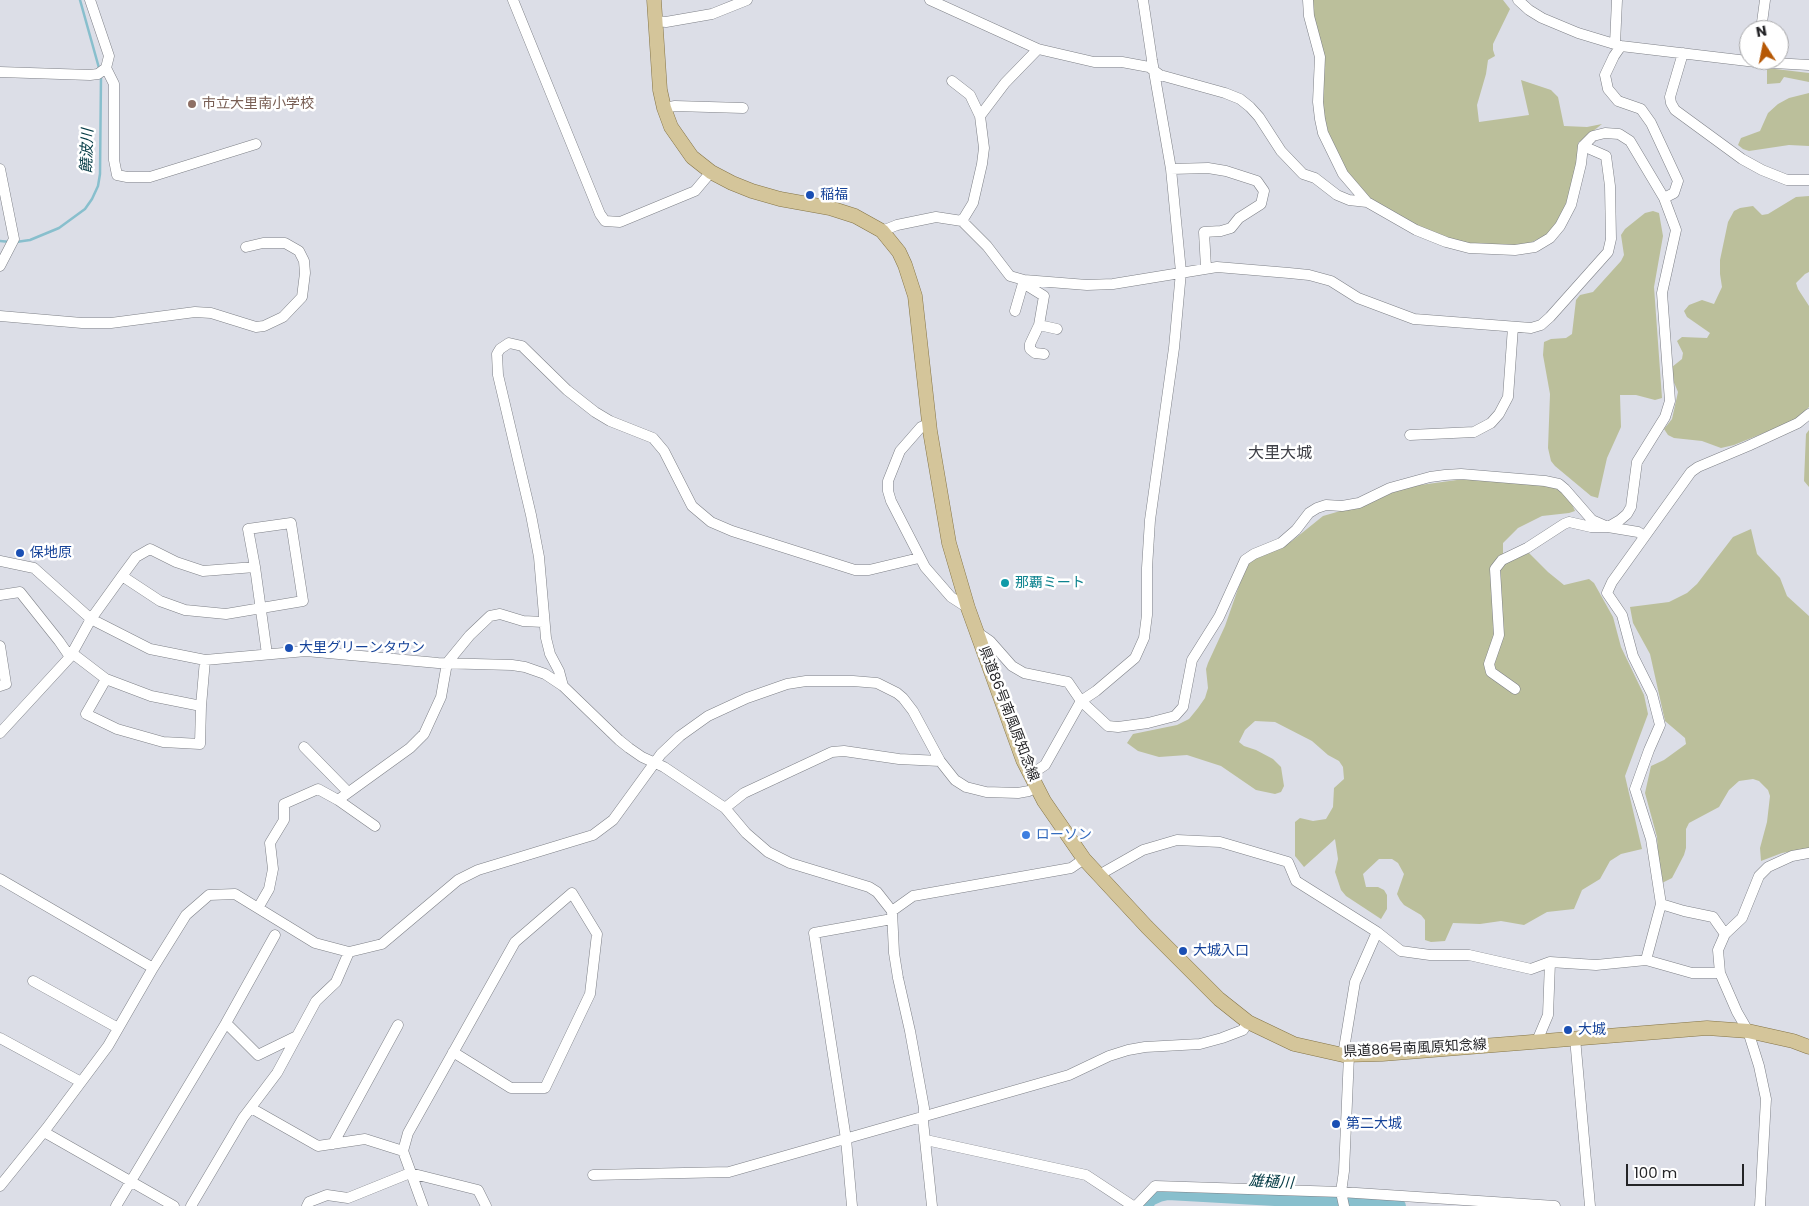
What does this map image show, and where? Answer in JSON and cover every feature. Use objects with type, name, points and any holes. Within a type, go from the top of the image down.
[{"type":"main road","name":"県道86号南風原知念線","points":[[654,0],[660,90],[664,108],[671,127],[685,148],[699,164],[732,183],[780,199],[830,208],[855,216],[882,231],[906,264],[915,296],[930,423],[949,543],[968,608],[1009,724],[1033,781],[1056,821],[1084,860],[1214,994],[1248,1022],[1294,1044],[1346,1055],[1707,1028],[1748,1031],[1793,1041],[1809,1047]]},
{"type":"street","points":[[90,0],[108,56],[106,68],[114,84],[114,160],[117,174],[127,177],[150,177],[256,144]]},
{"type":"street","points":[[513,0],[600,214],[605,221],[620,222],[695,191],[711,172]]},
{"type":"street","points":[[656,21],[666,22],[712,14],[747,0]]},
{"type":"street","points":[[930,0],[1038,49],[1094,62],[1122,62],[1149,67],[1160,75],[1225,92],[1240,99],[1255,112],[1281,151],[1303,174],[1315,178],[1337,195],[1349,200],[1367,202]]},
{"type":"street","points":[[1,1182],[44,1132],[108,1046],[186,915],[209,895],[235,894],[315,943],[349,952],[382,944],[465,876],[478,870],[593,835],[613,820],[654,762],[694,725],[727,705],[787,684],[825,680],[878,683],[896,692],[903,698],[913,711],[940,761],[955,780],[976,791],[1029,791],[1033,781],[1045,765],[1081,701],[1096,691],[1135,658],[1144,638],[1147,615],[1150,520],[1175,339],[1182,272],[1171,169],[1143,0]]},
{"type":"street","points":[[1308,0],[1309,16],[1320,58],[1318,102],[1323,133],[1343,174],[1354,189],[1367,202],[1416,230],[1446,242],[1469,248],[1515,250],[1534,247],[1550,238],[1560,226],[1571,205],[1581,164],[1582,146],[1593,136],[1605,133],[1619,134],[1630,140],[1664,198],[1676,230],[1662,293],[1670,401],[1665,417],[1637,462],[1631,507],[1627,514],[1608,527]]},
{"type":"street","points":[[1518,0],[1542,18],[1578,33],[1618,45],[1739,59]]},
{"type":"street","points":[[1617,0],[1618,45],[1605,75],[1608,89],[1618,101],[1641,109],[1651,123],[1678,181],[1674,193],[1664,198]]},
{"type":"street","points":[[1762,20],[1765,0]]},
{"type":"street","points":[[980,116],[1005,83],[1038,49]]},
{"type":"street","points":[[1683,54],[1670,96],[1674,110],[1742,160],[1787,180],[1809,180]]},
{"type":"street","points":[[1789,63],[1809,65]]},
{"type":"street","points":[[0,72],[90,75],[98,74],[106,68]]},
{"type":"street","points":[[952,81],[970,95],[980,116],[983,128],[984,148],[974,203],[962,221]]},
{"type":"street","points":[[664,108],[675,106],[743,108]]},
{"type":"street","points":[[882,231],[936,217],[962,221],[987,246],[1010,276],[1024,281],[1087,285],[1113,284],[1206,268],[1232,267],[1309,275],[1331,280],[1358,298],[1414,320],[1531,328],[1541,325],[1608,252],[1611,239],[1610,186],[1606,156],[1582,146]]},
{"type":"street","points":[[1171,169],[1208,168],[1226,170],[1257,181],[1264,191],[1261,204],[1239,218],[1231,228],[1221,231],[1204,232],[1206,268]]},
{"type":"street","points":[[0,169],[14,239],[0,266]]},
{"type":"street","points":[[0,316],[111,323],[195,312],[211,314],[256,327],[264,326],[283,317],[302,297],[306,273],[304,261],[299,251],[285,243],[263,243],[246,248]]},
{"type":"street","points":[[1015,311],[1024,281]]},
{"type":"street","points":[[1024,281],[1044,296],[1039,325],[1030,344],[1030,349],[1035,353],[1044,354]]},
{"type":"street","points":[[1039,325],[1056,329]]},
{"type":"street","points":[[1410,435],[1474,432],[1486,426],[1499,414],[1508,397],[1513,327]]},
{"type":"street","points":[[563,686],[550,654],[543,622],[540,566],[536,540],[498,375],[497,354],[500,349],[510,343],[522,346],[567,390],[595,412],[610,421],[653,438],[664,451],[692,506],[711,522],[754,539],[855,570],[869,570],[920,558]]},
{"type":"street","points":[[1646,960],[1660,904],[1651,839],[1635,789],[1660,725],[1652,694],[1633,656],[1622,615],[1607,593],[1612,582],[1691,472],[1698,467],[1798,423],[1809,414]]},
{"type":"street","points":[[930,423],[921,427],[900,451],[888,481],[888,491],[891,501],[920,558],[951,597],[968,608]]},
{"type":"street","points":[[977,632],[990,641],[1012,666],[1024,673],[1061,679],[1068,682],[1081,701],[1108,726],[1118,728],[1175,716],[1186,700],[1192,660],[1219,617],[1245,560],[1281,542],[1296,530],[1309,513],[1317,508],[1326,505],[1342,506],[1359,503],[1390,488],[1430,477],[1461,474],[1559,484],[1572,495],[1592,520],[1608,527]]},
{"type":"street","points":[[1515,689],[1491,672],[1489,664],[1499,635],[1494,569],[1502,560],[1527,548],[1569,522],[1591,527],[1608,527],[1638,532],[1644,536]]},
{"type":"street","points":[[122,576],[160,601],[185,610],[226,614],[261,608],[303,601],[291,523],[248,529],[261,608],[267,654]]},
{"type":"street","points":[[0,733],[71,655],[91,619],[136,557],[150,549],[176,562],[203,571],[254,568]]},
{"type":"street","points":[[0,561],[34,568],[91,619],[150,649],[205,660],[306,651],[402,661],[512,665],[545,674],[563,686],[619,740],[642,757],[664,766],[725,808],[746,833],[768,852],[790,864],[870,888],[882,896],[892,915],[898,978],[916,1059],[924,1116],[932,1206]]},
{"type":"street","points":[[0,595],[20,592],[71,655],[106,679],[151,696],[201,706]]},
{"type":"street","points":[[338,800],[410,748],[424,734],[441,697],[448,663],[470,635],[490,616],[500,614],[523,621],[543,622]]},
{"type":"street","points":[[0,646],[6,684],[0,686]]},
{"type":"street","points":[[106,679],[86,714],[117,729],[163,742],[200,744],[205,660]]},
{"type":"street","points":[[304,747],[348,792]]},
{"type":"street","points":[[725,808],[744,793],[832,752],[844,751],[899,759],[940,761]]},
{"type":"street","points":[[258,908],[269,889],[273,869],[270,843],[284,820],[284,804],[318,789],[338,800],[375,826]]},
{"type":"street","points":[[1099,875],[1144,850],[1177,840],[1220,842],[1288,862],[1296,881],[1377,932],[1401,951],[1430,955],[1469,955],[1531,969],[1550,962],[1596,965],[1646,960],[1692,972],[1720,973]]},
{"type":"street","points":[[1760,1206],[1766,1100],[1759,1066],[1748,1031],[1737,1012],[1720,973],[1718,950],[1725,934],[1742,918],[1759,876],[1768,867],[1792,856],[1809,853]]},
{"type":"street","points":[[852,1206],[846,1138],[814,932],[892,915],[913,896],[1071,868],[1084,860]]},
{"type":"street","points":[[0,879],[153,968]]},
{"type":"street","points":[[423,1206],[403,1151],[408,1133],[515,942],[572,893],[597,934],[590,994],[545,1088],[511,1088],[453,1052]]},
{"type":"street","points":[[1660,904],[1713,917],[1725,934]]},
{"type":"street","points":[[1342,1198],[1346,1055],[1355,982],[1377,932]]},
{"type":"street","points":[[116,1206],[226,1023],[275,935]]},
{"type":"street","points":[[191,1206],[250,1108],[277,1073],[316,1001],[336,982],[349,952]]},
{"type":"street","points":[[1537,1041],[1548,1016],[1550,962]]},
{"type":"street","points":[[33,982],[118,1028]]},
{"type":"street","points":[[592,1175],[729,1172],[1069,1075],[1101,1059],[1128,1050],[1145,1047],[1200,1044],[1222,1038],[1243,1030],[1248,1022]]},
{"type":"street","points":[[226,1023],[258,1055],[297,1036]]},
{"type":"street","points":[[333,1144],[398,1025]]},
{"type":"street","points":[[0,1038],[81,1082]]},
{"type":"street","points":[[1575,1038],[1590,1206]]},
{"type":"street","points":[[250,1108],[318,1146],[365,1139],[403,1151]]},
{"type":"street","points":[[44,1132],[174,1206]]},
{"type":"street","points":[[926,1140],[1086,1175],[1134,1206],[1155,1186],[1342,1198],[1555,1206]]},
{"type":"street","points":[[307,1206],[309,1202],[327,1195],[348,1198],[410,1173],[478,1190],[486,1206]]},
{"type":"green space","points":[[1312,0],[1503,0],[1510,9],[1493,44],[1495,56],[1488,60],[1477,105],[1479,122],[1529,115],[1521,80],[1551,90],[1558,97],[1564,126],[1587,127],[1602,124],[1578,143],[1577,167],[1568,199],[1552,232],[1528,244],[1511,246],[1470,245],[1420,228],[1371,199],[1346,173],[1329,137],[1323,109],[1324,62]]},
{"type":"green space","points":[[1767,70],[1809,73],[1809,82],[1784,77],[1780,83],[1767,84]]},
{"type":"green space","points":[[1809,93],[1809,146],[1789,145],[1749,151],[1738,145],[1741,138],[1760,131],[1768,113],[1778,104],[1789,98]]},
{"type":"green space","points":[[1809,196],[1809,272],[1796,283],[1809,306],[1809,407],[1796,420],[1734,445],[1721,448],[1702,441],[1674,438],[1668,435],[1664,429],[1672,419],[1678,392],[1670,373],[1672,367],[1682,359],[1683,353],[1677,341],[1682,337],[1707,338],[1710,333],[1687,317],[1684,311],[1689,305],[1702,300],[1714,304],[1722,287],[1720,260],[1728,222],[1734,211],[1753,206],[1762,215],[1768,214],[1796,197]]},
{"type":"green space","points":[[1653,211],[1659,213],[1663,236],[1654,287],[1662,398],[1655,400],[1636,395],[1620,395],[1621,427],[1607,458],[1598,498],[1591,496],[1551,461],[1548,448],[1550,394],[1543,355],[1544,342],[1551,339],[1566,338],[1572,334],[1576,300],[1580,295],[1593,292],[1621,261],[1624,255],[1621,235],[1625,229],[1645,213]]},
{"type":"green space","points":[[1809,430],[1809,487],[1804,481],[1806,434]]},
{"type":"green space","points":[[1479,477],[1557,486],[1568,496],[1575,511],[1542,516],[1518,528],[1503,543],[1503,556],[1510,558],[1529,553],[1564,585],[1589,579],[1594,583],[1613,617],[1621,647],[1644,695],[1648,714],[1625,776],[1642,849],[1621,854],[1610,861],[1600,879],[1582,890],[1574,909],[1547,912],[1524,925],[1501,921],[1480,924],[1453,923],[1445,941],[1431,942],[1425,940],[1425,920],[1421,915],[1404,905],[1397,894],[1404,874],[1398,863],[1392,859],[1379,859],[1363,874],[1366,887],[1378,887],[1384,890],[1387,895],[1387,909],[1381,919],[1346,896],[1341,890],[1335,872],[1338,859],[1335,839],[1304,867],[1295,856],[1295,822],[1300,818],[1313,821],[1326,819],[1333,807],[1334,788],[1344,779],[1343,767],[1339,761],[1328,755],[1312,741],[1275,722],[1255,721],[1245,730],[1239,742],[1273,759],[1281,767],[1284,786],[1281,792],[1275,794],[1256,790],[1221,766],[1187,755],[1159,757],[1138,751],[1127,743],[1133,734],[1177,725],[1189,719],[1205,698],[1208,688],[1206,669],[1208,663],[1225,626],[1246,566],[1256,557],[1292,541],[1323,516],[1361,505],[1398,488]]},
{"type":"green space","points":[[1751,529],[1757,554],[1780,578],[1787,596],[1809,616],[1809,848],[1782,853],[1761,861],[1760,848],[1767,822],[1770,796],[1768,790],[1759,781],[1753,779],[1739,781],[1729,790],[1719,807],[1689,823],[1686,829],[1684,855],[1672,878],[1660,884],[1657,837],[1645,793],[1651,766],[1664,760],[1686,744],[1685,738],[1665,721],[1650,654],[1633,623],[1630,607],[1669,602],[1687,593],[1697,584],[1733,537]]},
{"type":"waterway","name":"饒波川","points":[[80,0],[99,68]]},
{"type":"waterway","name":"饒波川","points":[[16,242],[30,240],[59,228],[85,209],[92,199],[98,186],[100,174],[101,76]]},
{"type":"waterway","name":"饒波川","points":[[0,241],[11,242]]},
{"type":"waterway","name":"雄樋川","points":[[1146,1206],[1150,1199],[1168,1193],[1399,1206]]},
{"type":"place","name":"市立大里南小学校","points":[[192,104]]},
{"type":"place","name":"稲福","points":[[810,195]]},
{"type":"place","name":"保地原","points":[[20,553]]},
{"type":"place","name":"那覇ミート","points":[[1005,583]]},
{"type":"place","name":"大里グリーンタウン","points":[[289,648]]},
{"type":"place","name":"ローソン","points":[[1026,835]]},
{"type":"place","name":"大城入口","points":[[1183,951]]},
{"type":"place","name":"大城","points":[[1568,1030]]},
{"type":"place","name":"第二大城","points":[[1336,1124]]},
{"type":"district","name":"大里大城","points":[[1280,454]]}]
